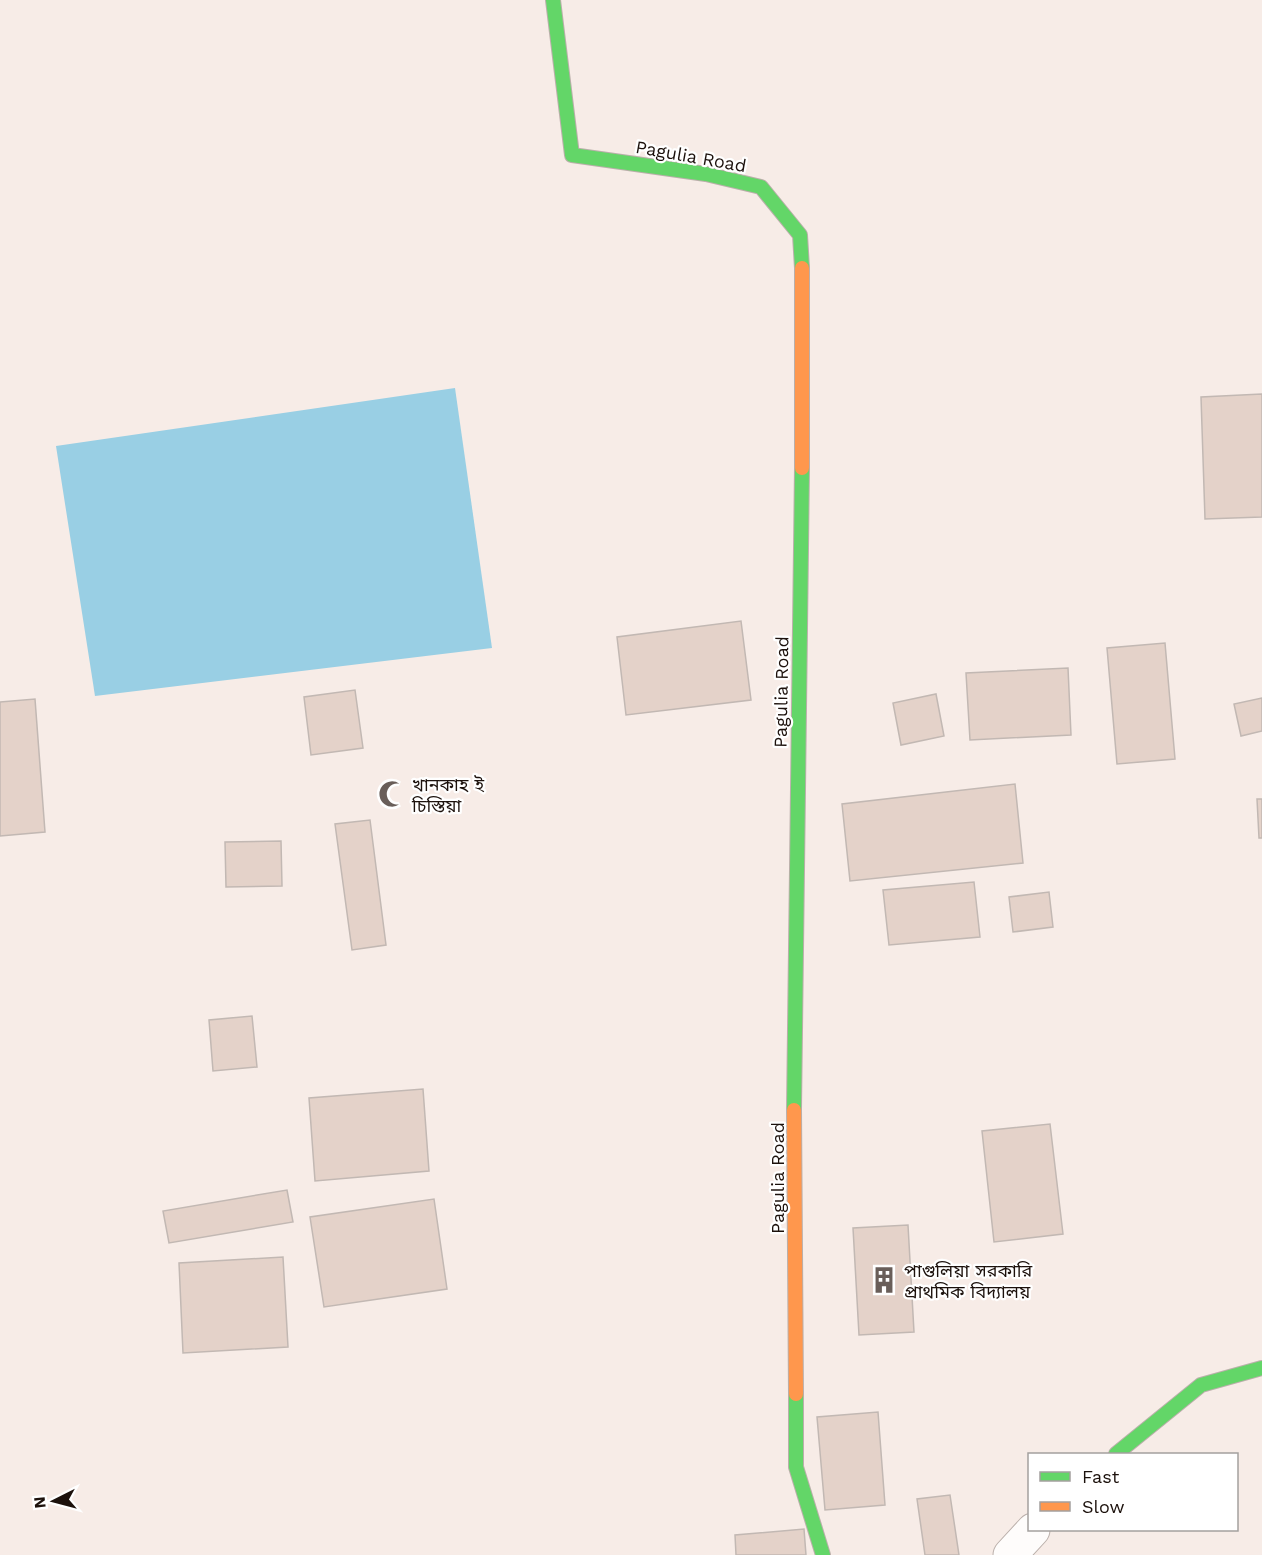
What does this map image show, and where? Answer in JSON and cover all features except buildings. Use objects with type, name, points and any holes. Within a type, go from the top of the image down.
[{"type":"street","name":"Pagulia Road","points":[[553,0],[572,154],[706,174],[761,187],[800,235],[804,300],[794,1094],[796,1467],[823,1555]]},
{"type":"street","points":[[1118,1453],[1201,1385],[1262,1368]]},
{"type":"street","points":[[1010,1555],[1032,1531]]},
{"type":"water","points":[[455,388],[492,648],[95,696],[56,446]]},
{"type":"traffic: fast","points":[[553,0],[572,155],[706,174],[761,187],[800,235],[802,268]]},
{"type":"traffic: fast","points":[[794,1110],[802,468]]},
{"type":"traffic: fast","points":[[1117,1453],[1201,1385],[1262,1368]]},
{"type":"traffic: fast","points":[[796,1394],[796,1467],[823,1555]]},
{"type":"traffic: slow","points":[[802,268],[802,468]]},
{"type":"traffic: slow","points":[[794,1110],[796,1394]]},
{"type":"place","name":"খানকাহ ই চিস্তিয়া","points":[[392,794]]},
{"type":"place","name":"পাগুলিয়া সরকারি প্রাথমিক বিদ্যালয়","points":[[884,1280]]}]
